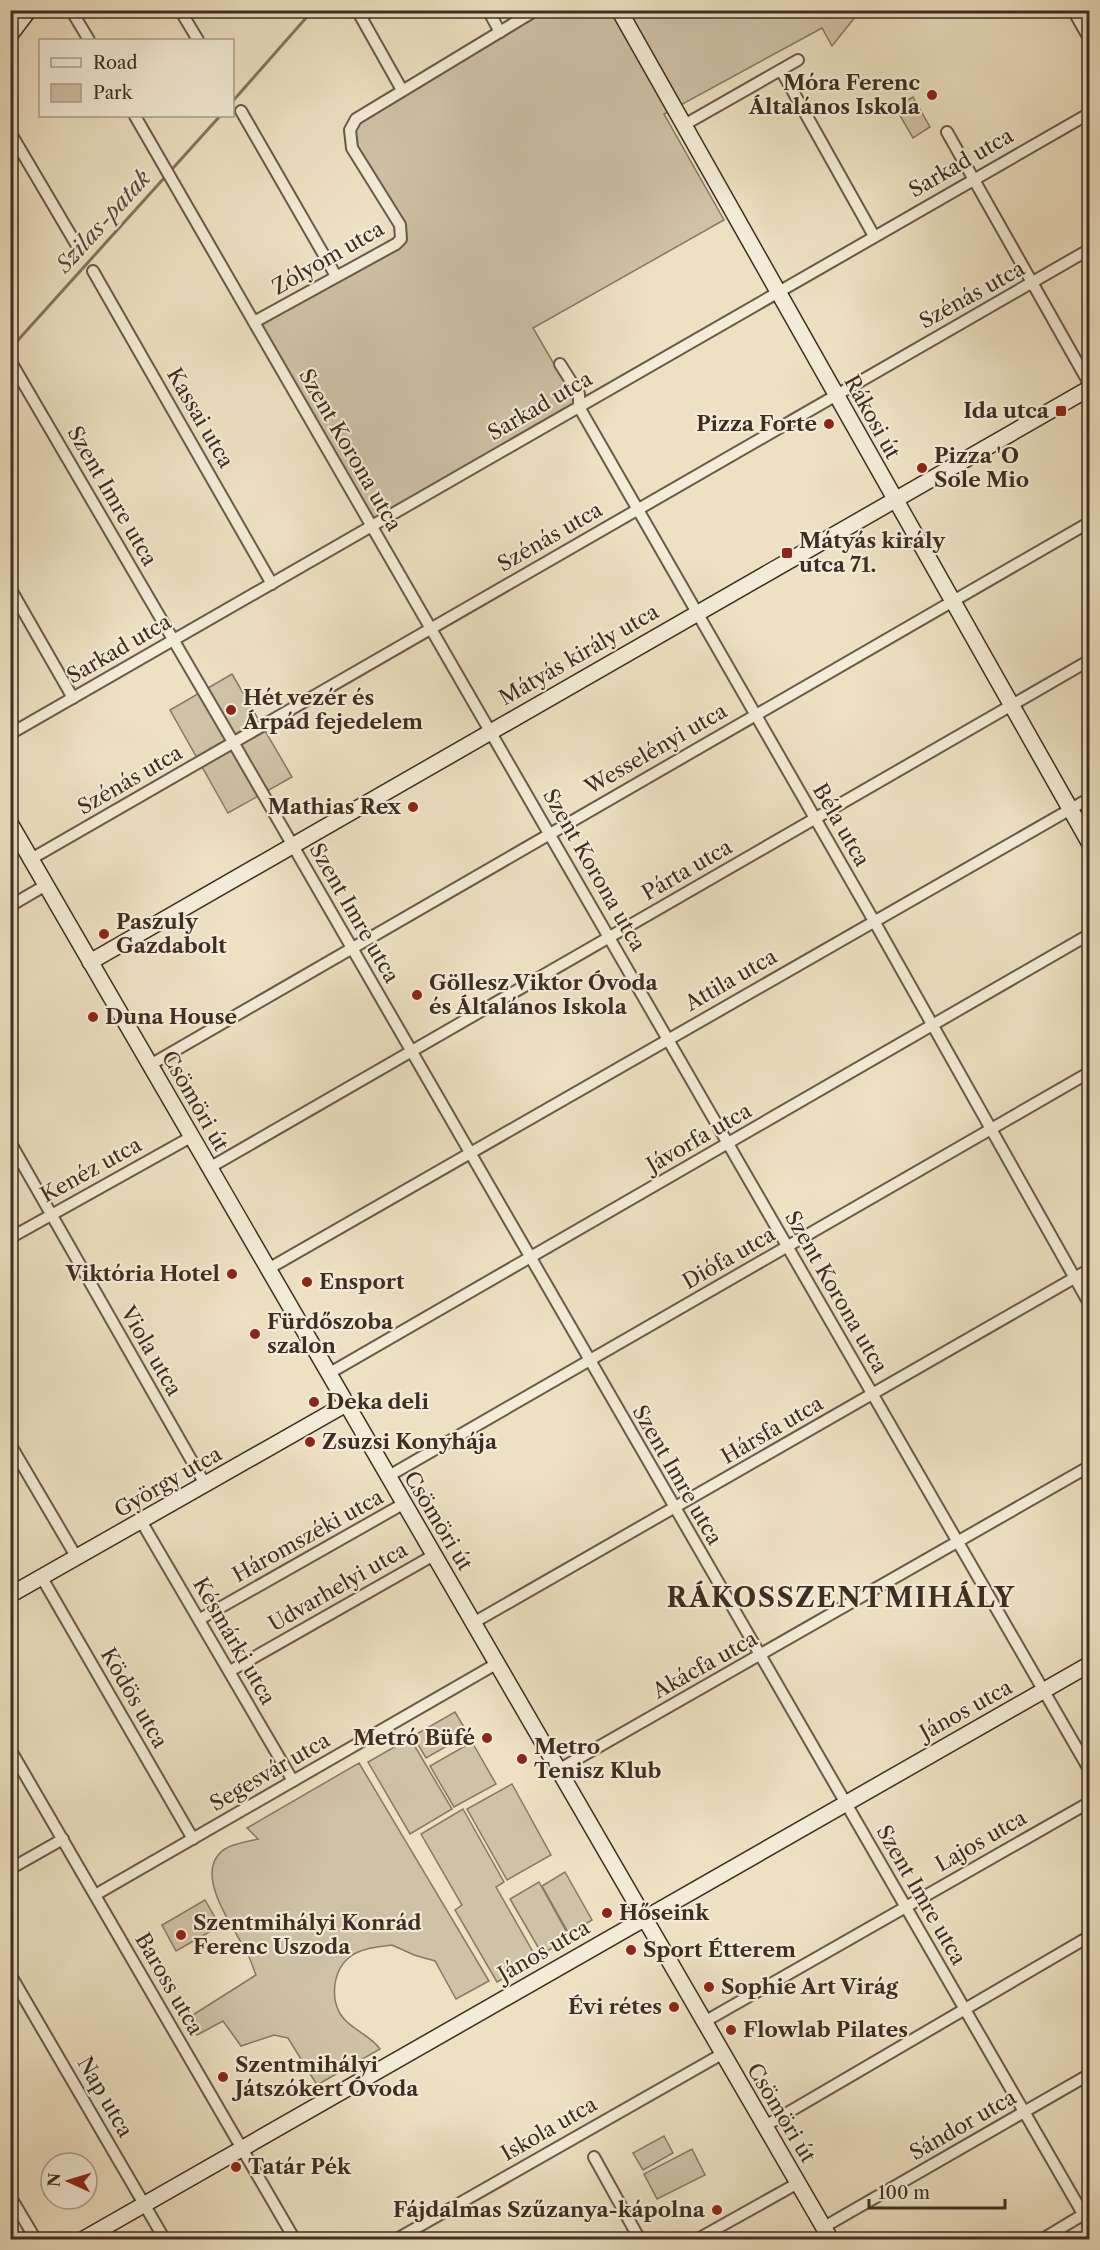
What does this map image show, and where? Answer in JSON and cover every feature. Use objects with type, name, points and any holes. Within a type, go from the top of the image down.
[{"type":"street","points":[[10,35],[28,10]]},
{"type":"street","points":[[71,10],[88,39]]},
{"type":"street","points":[[180,10],[197,39]]},
{"type":"street","points":[[357,10],[402,90]]},
{"type":"street","points":[[488,10],[500,32]]},
{"type":"street","name":"Zólyom utca","points":[[254,322],[396,244],[402,235],[400,225],[352,148],[349,136],[356,119],[536,10]]},
{"type":"street","name":"Rákosi út","points":[[619,10],[1089,844]]},
{"type":"street","points":[[1073,10],[1089,40]]},
{"type":"street","points":[[684,125],[798,60]]},
{"type":"street","points":[[781,70],[874,236]]},
{"type":"street","points":[[241,111],[336,276]]},
{"type":"street","name":"Sarkad utca","points":[[10,734],[579,407],[777,290],[1089,113]]},
{"type":"street","name":"Szent Korona utca","points":[[136,117],[1089,1770]]},
{"type":"street","points":[[10,132],[79,249]]},
{"type":"street","points":[[947,132],[1089,386]]},
{"type":"street","name":"Szénás utca","points":[[31,859],[836,394],[1032,284],[1089,249]]},
{"type":"street","name":"Kassai utca","points":[[93,271],[272,584]]},
{"type":"street","name":"Szent Imre utca","points":[[11,362],[412,1051],[759,1657],[846,1802],[1024,2112],[1086,2213],[1089,2226]]},
{"type":"street","name":"Béla utca","points":[[560,364],[579,394],[579,407],[636,509],[874,921],[1089,1305]]},
{"type":"street","name":"Mátyás király utca","points":[[90,962],[1089,386]]},
{"type":"street","name":"Wesselényi utca","points":[[150,1065],[1089,522]]},
{"type":"street","points":[[10,588],[73,698]]},
{"type":"street","name":"Párta utca","points":[[209,1168],[1089,660]]},
{"type":"street","name":"Attila utca","points":[[268,1269],[1089,798]]},
{"type":"street","name":"Csömöri út","points":[[10,823],[387,1477],[828,2233]]},
{"type":"street","points":[[10,906],[46,885]]},
{"type":"street","name":"Jávorfa utca","points":[[328,1374],[1089,934]]},
{"type":"street","name":"Diófa utca","points":[[387,1477],[1089,1072]]},
{"type":"street","name":"Kenéz utca","points":[[10,1238],[191,1137]]},
{"type":"street","name":"Viola utca","points":[[10,1142],[205,1485]]},
{"type":"street","name":"Hársfa utca","points":[[473,1623],[1089,1269]]},
{"type":"street","name":"György utca","points":[[10,1595],[346,1404]]},
{"type":"street","points":[[10,1444],[77,1558]]},
{"type":"street","name":"Akácfa utca","points":[[558,1770],[1089,1466]]},
{"type":"street","name":"Háromszéki utca","points":[[200,1619],[403,1504]]},
{"type":"street","name":"Késmárki utca","points":[[141,1521],[293,1781]]},
{"type":"street","name":"Udvarhelyi utca","points":[[230,1671],[434,1555]]},
{"type":"street","name":"Ködös utca","points":[[42,1578],[193,1839]]},
{"type":"street","name":"Segesvár utca","points":[[95,1895],[496,1664]]},
{"type":"street","name":"János utca","points":[[82,2240],[1089,1664]]},
{"type":"street","name":"Baross utca","points":[[10,1749],[295,2240]]},
{"type":"street","name":"Lajos utca","points":[[704,2022],[1089,1802]]},
{"type":"street","points":[[10,1869],[63,1839]]},
{"type":"street","points":[[765,2126],[1089,1936]]},
{"type":"street","name":"Nap utca","points":[[10,1974],[165,2240]]},
{"type":"street","name":"Iskola utca","points":[[395,2240],[722,2054]]},
{"type":"street","name":"Sándor utca","points":[[828,2233],[1089,2074]]},
{"type":"street","points":[[594,2157],[640,2240]]},
{"type":"street","points":[[696,2240],[798,2183]]},
{"type":"street","points":[[10,2196],[36,2240]]},
{"type":"street","points":[[1041,2240],[1086,2213]]},
{"type":"green space","points":[[536,11],[860,11],[832,46],[822,28],[664,114],[724,220],[533,328],[579,407],[372,526],[254,322],[402,235],[355,155],[352,124]]},
{"type":"green space","points":[[913,97],[930,127],[913,138],[895,107]]},
{"type":"green space","points":[[232,674],[292,777],[228,813],[170,710]]},
{"type":"green space","points":[[455,1712],[468,1734],[426,1758],[413,1736]]},
{"type":"green space","points":[[410,1738],[452,1809],[410,1834],[368,1762]]},
{"type":"green space","points":[[472,1742],[496,1784],[454,1807],[430,1766]]},
{"type":"green space","points":[[359,1763],[489,1981],[456,1999],[435,1961],[392,1945],[355,1953],[345,1962],[336,1978],[336,2004],[344,2019],[380,2049],[317,2085],[288,2038],[274,2035],[241,2046],[223,2021],[197,2035],[188,2018],[256,1975],[215,1891],[212,1877],[213,1865],[219,1854],[242,1842],[258,1839],[247,1828]]},
{"type":"green space","points":[[512,1784],[551,1855],[507,1880],[467,1809]]},
{"type":"green space","points":[[463,1809],[504,1882],[496,1887],[537,1959],[497,1982],[455,1910],[462,1905],[421,1834]]},
{"type":"green space","points":[[565,1872],[592,1920],[569,1934],[542,1886]]},
{"type":"green space","points":[[539,1882],[570,1938],[542,1954],[510,1899]]},
{"type":"green space","points":[[205,1900],[220,1926],[176,1951],[162,1925]]},
{"type":"green space","points":[[664,2136],[673,2153],[643,2170],[633,2153]]},
{"type":"green space","points":[[692,2149],[705,2175],[657,2199],[644,2174]]},
{"type":"waterway","name":"Szilas-patak","points":[[234,100],[313,10]]},
{"type":"waterway","name":"Szilas-patak","points":[[10,349],[219,117]]},
{"type":"place","name":"Móra Ferenc Általános Iskola","points":[[932,95]]},
{"type":"place","name":"Ida utca","points":[[1061,411]]},
{"type":"place","name":"Pizza Forte","points":[[829,424]]},
{"type":"place","name":"Pizza 'O Sole Mio","points":[[922,468]]},
{"type":"place","name":"Mátyás király utca 71.","points":[[787,553]]},
{"type":"place","name":"Hét vezér és Árpád fejedelem","points":[[231,710]]},
{"type":"place","name":"Mathias Rex","points":[[413,807]]},
{"type":"place","name":"Paszuly Gazdabolt","points":[[104,934]]},
{"type":"place","name":"Göllesz Viktor Óvoda és Általános Iskola","points":[[417,995]]},
{"type":"place","name":"Duna House","points":[[93,1017]]},
{"type":"place","name":"Viktória Hotel","points":[[232,1274]]},
{"type":"place","name":"Ensport","points":[[307,1282]]},
{"type":"place","name":"Fürdőszoba szalon","points":[[255,1334]]},
{"type":"place","name":"Deka deli","points":[[314,1402]]},
{"type":"place","name":"Zsuzsi Konyhája","points":[[310,1442]]},
{"type":"place","name":"Metró Büfé","points":[[487,1738]]},
{"type":"place","name":"Metro Tenisz Klub","points":[[522,1759]]},
{"type":"place","name":"Hőseink","points":[[607,1913]]},
{"type":"place","name":"Szentmihályi Konrád Ferenc Uszoda","points":[[181,1935]]},
{"type":"place","name":"Sport Étterem","points":[[631,1950]]},
{"type":"place","name":"Sophie Art Virág","points":[[709,1987]]},
{"type":"place","name":"Évi rétes","points":[[674,2007]]},
{"type":"place","name":"Flowlab Pilates","points":[[731,2030]]},
{"type":"place","name":"Szentmihályi Játszókert Óvoda","points":[[223,2077]]},
{"type":"place","name":"Tatár Pék","points":[[236,2167]]},
{"type":"place","name":"Fájdalmas Szűzanya-kápolna","points":[[717,2210]]},
{"type":"district","name":"RÁKOSSZENTMIHÁLY","points":[[841,1598]]}]
